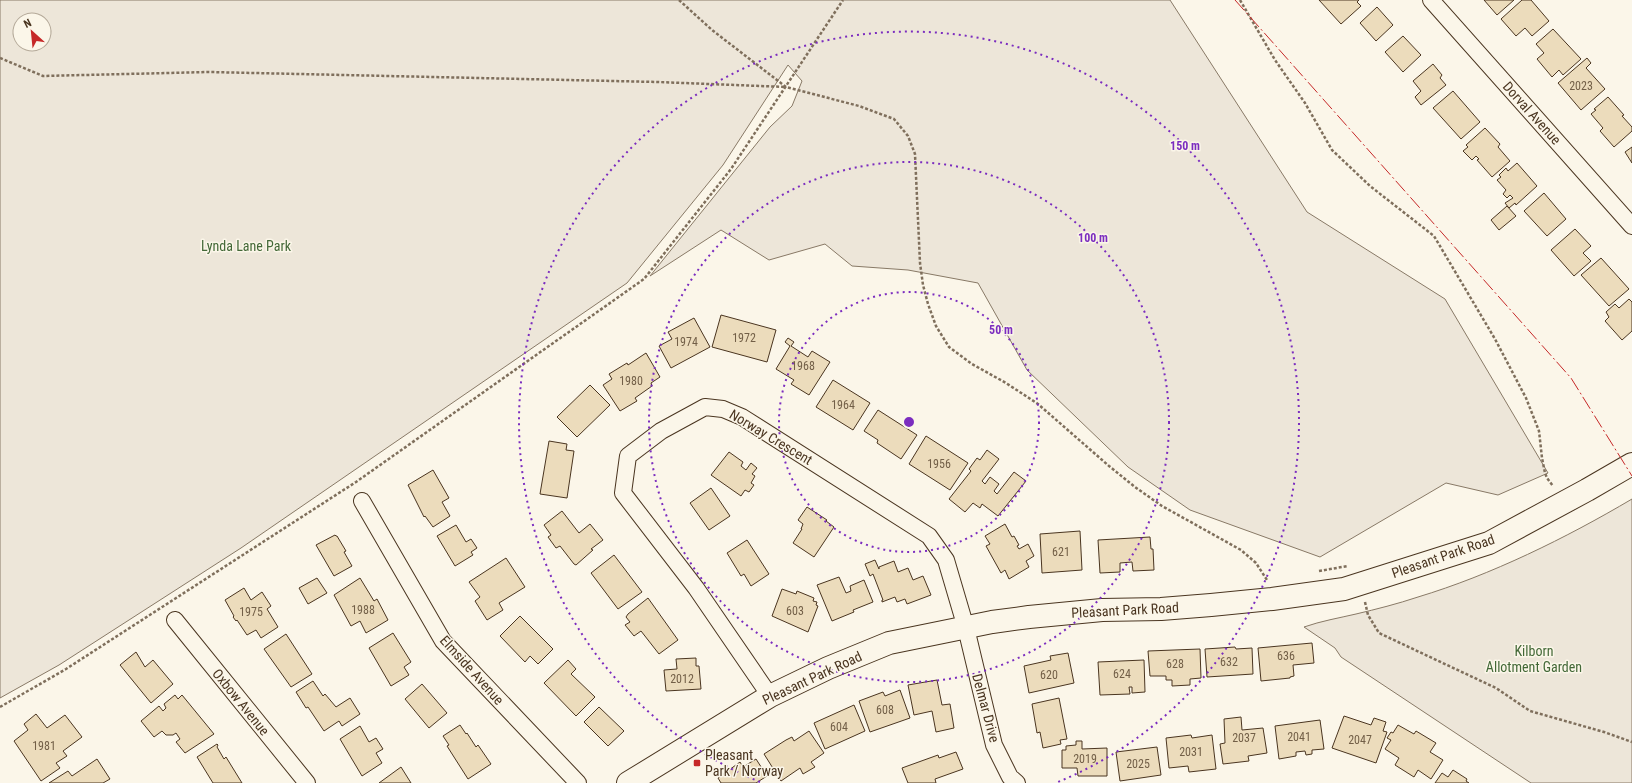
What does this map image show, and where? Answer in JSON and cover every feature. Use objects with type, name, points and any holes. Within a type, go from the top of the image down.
[{"type":"street","name":"Dorval Avenue","points":[[1431,0],[1632,224]]},
{"type":"street","name":"Norway Crescent","points":[[770,696],[696,588],[623,493],[628,456],[662,431],[705,406],[723,409],[742,417],[929,536],[946,560],[966,628]]},
{"type":"street","name":"Pleasant Park Road","points":[[628,783],[770,696],[828,668],[889,643],[992,622],[1102,610],[1161,608],[1272,599],[1344,589],[1489,543],[1632,464]]},
{"type":"street","name":"Elmside Avenue","points":[[362,501],[443,641],[578,783]]},
{"type":"street","name":"Oxbow Avenue","points":[[175,620],[306,783]]},
{"type":"street","name":"Delmar Drive","points":[[966,628],[994,745],[1010,781]]},
{"type":"path","points":[[679,0],[712,30],[786,87]]},
{"type":"path","points":[[0,707],[66,668],[356,482],[644,279],[731,169],[843,0]]},
{"type":"path","points":[[1240,0],[1275,60],[1305,103],[1332,150],[1370,186],[1434,236],[1495,339],[1526,398],[1539,431],[1545,473],[1555,488]]},
{"type":"path","points":[[0,58],[43,76],[209,72],[658,82],[786,87],[884,114],[894,119],[908,136],[915,154],[920,263],[923,285],[936,326],[949,347],[972,364],[1006,382],[1038,404],[1109,466],[1162,506],[1241,550],[1256,563],[1268,580]]},
{"type":"path","points":[[1313,572],[1351,565],[1359,584],[1368,615],[1378,633],[1496,688],[1530,711],[1604,732],[1632,742]]},
{"type":"green space","name":"Lynda Lane Park","points":[[0,0],[1170,0],[1307,212],[1445,299],[1548,473],[1498,495],[1446,483],[1320,557],[1190,510],[1128,467],[1027,370],[978,283],[908,270],[852,266],[825,244],[769,260],[721,230],[650,276],[770,127],[792,106],[802,81],[788,65],[723,165],[627,283],[241,548],[59,665],[0,698]]},
{"type":"green space","name":"Kilborn Allotment Garden","points":[[1632,499],[1632,783],[1531,783],[1341,657],[1335,648],[1304,627],[1402,602],[1473,578],[1555,541]]},
{"type":"building","points":[[1319,0],[1359,0],[1357,2],[1361,6],[1341,24]]},
{"type":"building","points":[[1484,0],[1514,0],[1497,15]]},
{"type":"building","points":[[1522,0],[1531,0],[1549,21],[1532,36],[1525,28],[1516,36],[1501,19]]},
{"type":"building","points":[[1377,7],[1393,25],[1376,41],[1360,23]]},
{"type":"building","points":[[1553,29],[1581,59],[1563,75],[1559,70],[1552,77],[1537,59],[1544,53],[1536,44]]},
{"type":"building","points":[[1403,36],[1421,55],[1403,72],[1385,52]]},
{"type":"building","points":[[1587,58],[1591,63],[1586,68],[1605,89],[1581,110],[1558,83]]},
{"type":"building","points":[[1433,64],[1442,75],[1440,78],[1446,85],[1421,105],[1415,97],[1421,91],[1413,81]]},
{"type":"building","points":[[1453,91],[1480,122],[1461,139],[1433,108]]},
{"type":"building","points":[[1608,97],[1624,115],[1622,116],[1632,127],[1632,131],[1614,147],[1600,131],[1603,128],[1591,114],[1596,110],[1594,109]]},
{"type":"building","points":[[1485,128],[1500,144],[1498,147],[1510,161],[1492,177],[1477,160],[1479,159],[1476,156],[1472,160],[1463,151],[1468,147],[1466,145]]},
{"type":"building","points":[[1632,147],[1632,163],[1625,152]]},
{"type":"building","points":[[1517,163],[1537,186],[1516,205],[1515,203],[1509,208],[1505,203],[1513,198],[1510,195],[1507,198],[1503,194],[1506,190],[1497,180],[1501,177],[1499,175],[1506,168],[1508,171]]},
{"type":"building","points":[[1544,193],[1566,219],[1547,236],[1524,211]]},
{"type":"building","points":[[1507,206],[1516,216],[1499,230],[1491,220]]},
{"type":"building","points":[[1575,229],[1591,246],[1583,253],[1591,261],[1574,276],[1551,250]]},
{"type":"building","points":[[1601,258],[1629,289],[1609,306],[1581,275]]},
{"type":"building","points":[[1629,299],[1632,302],[1632,331],[1622,340],[1605,321],[1609,317],[1606,312],[1615,304],[1619,308]]},
{"type":"building","points":[[721,315],[776,330],[767,362],[712,347]]},
{"type":"building","points":[[694,318],[710,347],[671,368],[659,346],[672,339],[668,332]]},
{"type":"building","points":[[788,338],[794,342],[791,346],[808,357],[812,351],[830,362],[809,395],[791,384],[794,380],[776,369],[790,346],[785,342]]},
{"type":"building","points":[[646,353],[660,377],[651,383],[652,386],[635,398],[637,401],[620,411],[603,385],[612,379],[609,374],[627,363],[628,365]]},
{"type":"building","points":[[833,380],[870,403],[853,430],[816,407]]},
{"type":"building","points":[[590,385],[610,405],[577,437],[557,417]]},
{"type":"building","points":[[878,410],[917,435],[901,459],[877,443],[878,440],[864,431]]},
{"type":"building","points":[[926,436],[968,463],[950,490],[909,464]]},
{"type":"building","points":[[549,441],[567,444],[566,450],[574,451],[567,498],[540,494]]},
{"type":"building","points":[[987,450],[999,459],[982,481],[985,484],[990,477],[999,484],[994,491],[997,494],[1014,472],[1026,481],[998,516],[982,504],[980,508],[973,503],[965,512],[949,499],[971,471],[969,469],[977,458],[980,460]]},
{"type":"building","points":[[729,452],[743,462],[741,466],[746,470],[751,463],[757,468],[752,474],[755,476],[751,483],[754,485],[749,492],[745,490],[741,496],[711,475]]},
{"type":"building","points":[[433,470],[449,498],[442,502],[450,516],[433,527],[425,516],[424,517],[408,485]]},
{"type":"building","points":[[711,488],[730,516],[709,530],[690,503]]},
{"type":"building","points":[[807,507],[827,520],[826,521],[834,527],[814,557],[793,543],[802,529],[803,524],[798,520]]},
{"type":"building","points":[[562,511],[579,533],[590,524],[603,540],[591,549],[593,550],[576,565],[560,546],[556,548],[548,537],[551,535],[544,525]]},
{"type":"building","points":[[1005,524],[1012,537],[1014,536],[1019,545],[1017,546],[1019,549],[1028,544],[1034,556],[1026,561],[1029,567],[1009,579],[1005,570],[1001,573],[986,546],[990,544],[985,536]]},
{"type":"building","points":[[456,525],[466,542],[471,539],[477,548],[471,552],[473,555],[455,566],[437,536]]},
{"type":"building","points":[[1080,531],[1082,570],[1042,573],[1040,534]]},
{"type":"building","points":[[335,535],[346,551],[344,552],[352,566],[334,576],[316,545]]},
{"type":"building","points":[[1150,537],[1151,549],[1153,549],[1154,570],[1133,571],[1132,562],[1120,563],[1120,572],[1100,573],[1098,540]]},
{"type":"building","points":[[747,540],[769,574],[751,586],[744,574],[741,576],[727,553]]},
{"type":"building","points":[[614,555],[642,592],[618,609],[591,573]]},
{"type":"building","points":[[506,558],[525,587],[499,603],[503,610],[487,620],[475,601],[480,597],[469,582]]},
{"type":"building","points":[[875,560],[879,569],[879,567],[894,561],[898,572],[908,568],[913,580],[923,576],[931,595],[907,604],[905,599],[897,602],[895,597],[882,602],[883,600],[873,574],[870,576],[865,564]]},
{"type":"building","points":[[839,577],[846,593],[851,591],[850,586],[864,580],[873,602],[832,621],[817,585]]},
{"type":"building","points":[[317,578],[327,593],[308,604],[299,588]]},
{"type":"building","points":[[360,578],[374,601],[377,599],[388,620],[366,633],[360,621],[351,626],[334,595]]},
{"type":"building","points":[[244,588],[251,600],[262,592],[271,606],[267,609],[278,627],[261,638],[256,630],[247,635],[237,620],[236,621],[233,617],[234,616],[225,600]]},
{"type":"building","points":[[782,589],[796,594],[797,591],[814,598],[813,601],[817,602],[816,605],[818,606],[808,632],[772,616]]},
{"type":"building","points":[[648,598],[678,640],[659,654],[641,631],[634,636],[625,625],[630,622],[626,617],[628,614]]},
{"type":"building","points":[[520,616],[553,649],[538,664],[530,656],[525,662],[500,636]]},
{"type":"building","points":[[393,633],[411,662],[404,667],[409,675],[391,686],[369,648]]},
{"type":"building","points":[[286,634],[312,674],[291,687],[264,649]]},
{"type":"building","points":[[1312,643],[1314,663],[1293,665],[1294,676],[1290,678],[1261,681],[1258,648]]},
{"type":"building","points":[[1235,647],[1236,649],[1252,648],[1253,674],[1207,677],[1205,649]]},
{"type":"building","points":[[1200,649],[1201,678],[1190,679],[1190,685],[1172,686],[1172,680],[1166,680],[1166,676],[1150,676],[1148,651]]},
{"type":"building","points":[[136,652],[145,667],[153,660],[173,684],[151,703],[120,665]]},
{"type":"building","points":[[1068,653],[1074,683],[1029,693],[1024,666],[1051,660],[1050,656]]},
{"type":"building","points":[[696,658],[696,666],[699,666],[701,689],[666,691],[664,670],[677,669],[676,659]]},
{"type":"building","points":[[568,660],[576,669],[571,674],[595,697],[576,716],[544,683]]},
{"type":"building","points":[[1144,660],[1145,692],[1132,693],[1132,687],[1129,687],[1130,694],[1100,695],[1098,662]]},
{"type":"building","points":[[937,680],[942,705],[950,704],[954,728],[936,732],[932,711],[914,715],[908,685]]},
{"type":"building","points":[[313,681],[323,696],[325,694],[336,707],[350,698],[360,714],[342,726],[339,721],[324,731],[308,707],[306,708],[296,692]]},
{"type":"building","points":[[422,684],[447,713],[429,728],[405,699]]},
{"type":"building","points":[[900,690],[910,718],[870,732],[859,701],[883,692],[885,696]]},
{"type":"building","points":[[175,695],[178,699],[182,695],[214,734],[185,753],[176,742],[180,739],[176,733],[173,735],[166,735],[162,731],[154,737],[141,721],[159,706],[163,711],[166,708],[164,704]]},
{"type":"building","points":[[1059,698],[1067,739],[1060,740],[1061,744],[1043,748],[1040,732],[1037,733],[1032,704]]},
{"type":"building","points":[[854,705],[865,731],[825,749],[814,723]]},
{"type":"building","points":[[599,707],[624,731],[608,746],[584,722]]},
{"type":"building","points":[[36,714],[47,728],[65,715],[82,737],[63,751],[67,756],[56,763],[60,768],[41,781],[14,741],[28,730],[24,724]]},
{"type":"building","points":[[1344,716],[1371,725],[1374,718],[1386,722],[1383,731],[1387,732],[1376,763],[1332,748]]},
{"type":"building","points":[[1241,717],[1242,730],[1263,728],[1267,753],[1248,756],[1249,761],[1223,764],[1220,744],[1225,743],[1224,719]]},
{"type":"building","points":[[1320,720],[1324,749],[1312,750],[1312,754],[1306,755],[1305,751],[1296,752],[1296,756],[1279,759],[1275,726]]},
{"type":"building","points":[[460,725],[476,747],[478,745],[491,764],[468,779],[447,746],[449,745],[443,736]]},
{"type":"building","points":[[1398,725],[1414,734],[1416,731],[1436,743],[1430,752],[1443,760],[1431,779],[1418,770],[1414,777],[1395,765],[1399,758],[1385,749],[1391,740],[1387,738],[1391,732],[1393,733]]},
{"type":"building","points":[[360,726],[369,742],[376,738],[383,749],[376,753],[382,763],[362,776],[340,739]]},
{"type":"building","points":[[809,731],[824,753],[811,762],[815,767],[803,774],[800,768],[781,781],[764,754],[786,740],[792,737],[794,741]]},
{"type":"building","points":[[1191,735],[1192,738],[1212,735],[1216,769],[1189,772],[1188,766],[1169,768],[1166,738]]},
{"type":"building","points":[[1076,741],[1082,741],[1082,749],[1107,748],[1107,776],[1078,776],[1077,768],[1062,768],[1062,750],[1066,750],[1066,746],[1076,745]]},
{"type":"building","points":[[217,744],[217,747],[224,759],[226,757],[242,783],[213,783],[197,757]]},
{"type":"building","points":[[1157,747],[1161,775],[1120,781],[1116,752]]},
{"type":"building","points":[[956,752],[963,769],[935,779],[936,783],[908,783],[902,768],[938,755],[939,758]]},
{"type":"building","points":[[97,759],[110,779],[103,783],[49,783],[68,771],[72,776]]},
{"type":"building","points":[[756,759],[767,776],[756,783],[721,783],[718,778],[740,762],[743,767]]},
{"type":"building","points":[[401,767],[411,783],[379,783]]},
{"type":"building","points":[[1453,770],[1467,779],[1466,781],[1469,783],[1435,783],[1442,773],[1448,777]]},
{"type":"power","points":[[1235,0],[1571,378],[1632,476]]},
{"type":"place","name":"Pleasant Park / Norway","points":[[697,763]]}]
